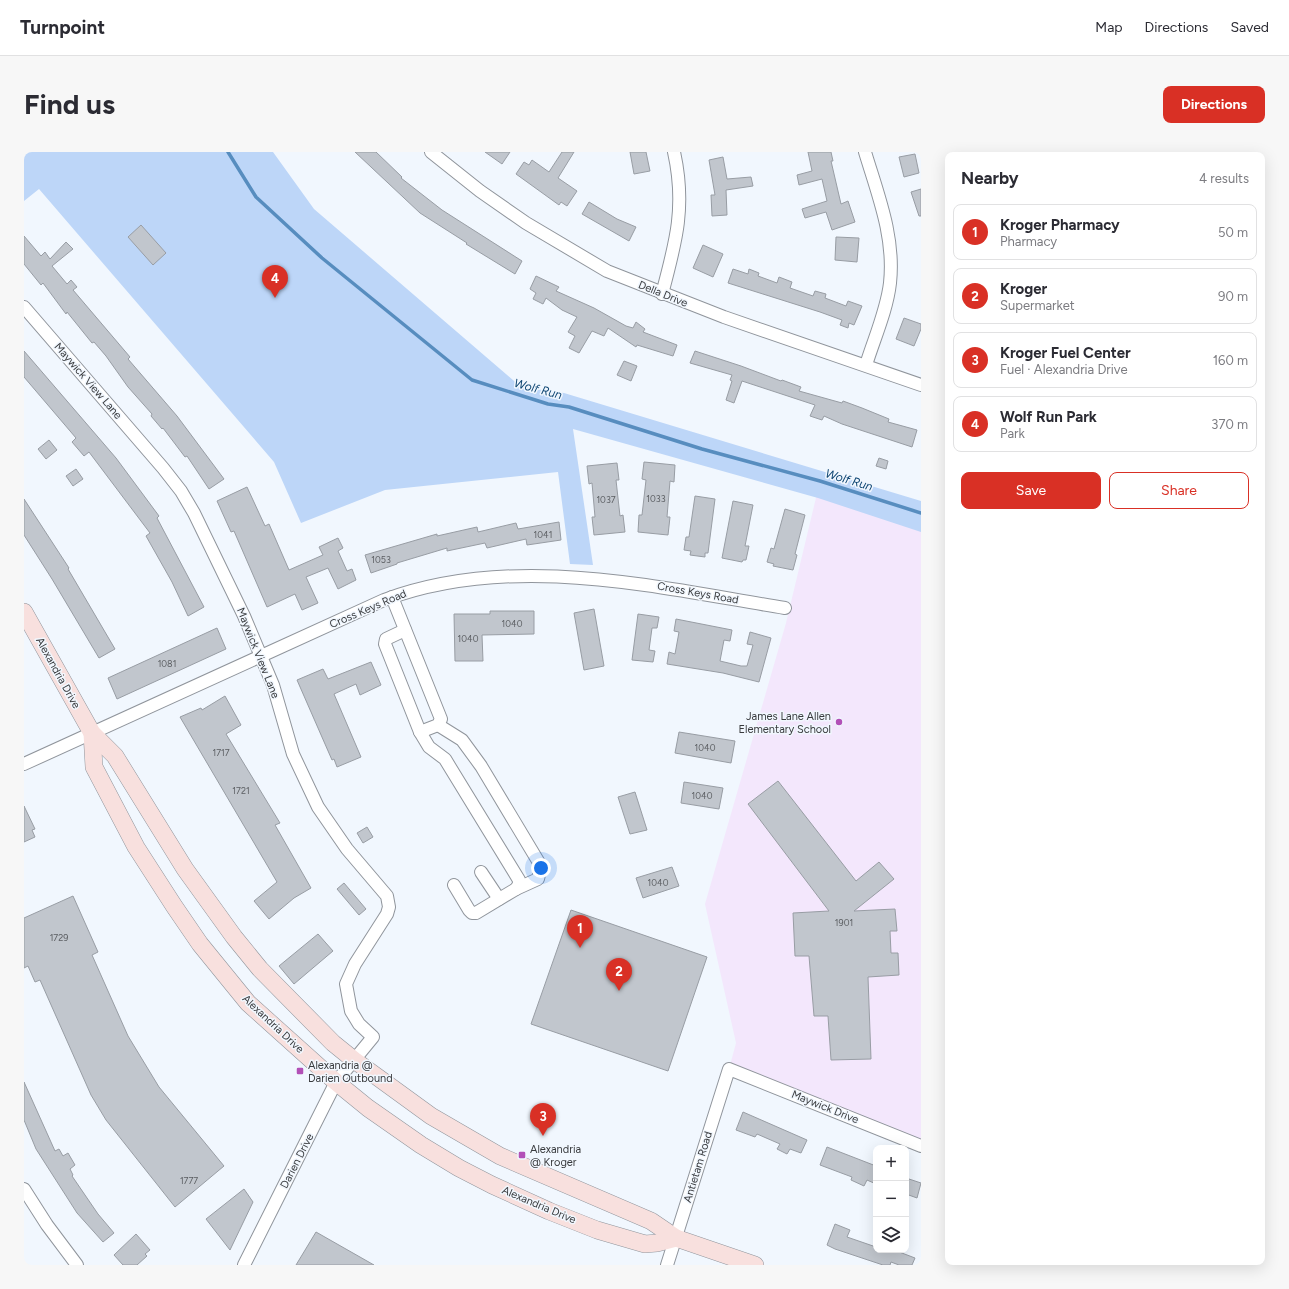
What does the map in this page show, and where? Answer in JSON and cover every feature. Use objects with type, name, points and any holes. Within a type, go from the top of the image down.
[{"type":"main road","name":"Alexandria Drive","points":[[24,612],[92,733],[115,756],[185,870],[234,937],[260,969],[292,1003],[354,1060],[431,1116],[466,1137],[514,1162],[651,1221],[676,1238],[755,1265]]},
{"type":"main road","name":"Alexandria Drive","points":[[92,733],[94,767],[136,846],[200,944],[248,1003],[336,1082],[384,1120],[421,1145],[459,1168],[498,1188],[549,1211],[597,1230],[645,1244],[657,1243],[676,1238]]},
{"type":"street","name":"Della Drive","points":[[431,152],[480,191],[545,234],[607,271],[662,294],[788,340],[866,365],[921,385]]},
{"type":"street","points":[[662,294],[679,223],[679,185],[674,152]]},
{"type":"street","points":[[865,152],[886,222],[890,240],[891,260],[890,284],[866,365]]},
{"type":"street","name":"Maywick View Lane","points":[[24,307],[164,468],[181,491],[212,548],[262,655],[273,685],[293,754],[318,807],[347,849],[384,891],[389,902],[387,914],[355,964],[346,984],[351,1011],[359,1024],[373,1037],[354,1060]]},
{"type":"street","name":"Cross Keys Road","points":[[24,764],[392,597],[414,589],[443,583],[517,576],[597,580],[657,586],[785,608]]},
{"type":"street","points":[[392,597],[441,719],[438,725],[420,732]]},
{"type":"street","points":[[406,630],[386,639],[385,644],[420,732],[429,747],[445,759],[493,836],[519,880],[516,889]]},
{"type":"street","points":[[438,725],[462,740],[481,766],[541,866],[538,880],[516,889],[476,913],[472,913],[454,885]]},
{"type":"street","points":[[481,872],[499,899]]},
{"type":"street","name":"Darien Drive","points":[[244,1265],[336,1082],[354,1060]]},
{"type":"street","name":"Antietam Road","points":[[667,1265],[729,1069]]},
{"type":"street","name":"Maywick Drive","points":[[729,1069],[921,1146]]},
{"type":"street","points":[[24,1189],[47,1225],[77,1265]]},
{"type":"shaded area","points":[[24,152],[273,152],[314,209],[521,387],[564,393],[921,501],[921,532],[818,498],[573,429],[593,565],[570,564],[558,472],[385,490],[301,523],[274,462],[39,189],[24,201]]},
{"type":"shaded area","name":"James Lane Allen Elementary School","points":[[820,481],[921,513],[921,1146],[729,1069],[736,1043],[705,904],[786,623]]},
{"type":"building","points":[[355,152],[376,152],[402,177],[401,178],[442,210],[522,261],[515,274],[466,244],[467,243],[420,213]]},
{"type":"building","points":[[485,152],[510,152],[502,164]]},
{"type":"building","points":[[562,152],[574,152],[558,178],[577,191],[567,206],[561,202],[559,205],[516,174],[524,162],[529,165],[532,160],[549,172]]},
{"type":"building","points":[[630,152],[646,152],[650,171],[634,174]]},
{"type":"building","points":[[808,152],[831,152],[833,161],[831,161],[841,204],[848,201],[855,222],[832,230],[826,212],[805,218],[802,209],[827,201],[822,179],[799,185],[797,175],[812,171]]},
{"type":"building","points":[[915,154],[919,173],[904,177],[899,157]]},
{"type":"building","points":[[723,157],[727,179],[751,177],[753,186],[726,190],[727,215],[712,216],[711,195],[715,195],[709,160]]},
{"type":"building","points":[[921,189],[921,216],[919,216],[911,192]]},
{"type":"building","points":[[589,202],[617,219],[636,227],[629,241],[582,214]]},
{"type":"building","points":[[141,225],[166,253],[153,265],[128,237]]},
{"type":"building","points":[[24,236],[41,256],[45,252],[50,259],[66,242],[73,249],[52,266],[67,284],[71,280],[77,287],[73,290],[130,357],[128,359],[177,416],[224,479],[209,489],[187,456],[185,457],[163,428],[162,429],[151,416],[152,414],[128,387],[106,356],[94,342],[92,343],[67,312],[66,314],[43,283],[41,285],[24,264]]},
{"type":"building","points":[[836,237],[859,238],[857,262],[835,260]]},
{"type":"building","points":[[703,245],[723,254],[713,277],[693,268]]},
{"type":"building","points":[[733,269],[748,274],[749,269],[759,273],[758,276],[777,283],[779,277],[792,282],[790,288],[813,296],[815,291],[826,294],[825,298],[846,306],[848,301],[862,306],[854,325],[849,323],[848,328],[840,325],[842,320],[728,283]]},
{"type":"building","points":[[536,276],[559,287],[556,291],[594,308],[626,326],[633,328],[636,322],[645,329],[643,332],[677,345],[673,356],[637,345],[636,347],[608,328],[604,336],[592,331],[579,353],[569,348],[575,336],[568,332],[577,317],[562,310],[546,298],[543,304],[533,299],[536,293],[530,289]]},
{"type":"building","points":[[904,318],[921,324],[921,329],[914,346],[896,339]]},
{"type":"building","points":[[24,351],[116,458],[159,516],[157,518],[204,607],[188,616],[172,582],[146,536],[150,533],[89,452],[84,456],[72,442],[76,438],[24,377]]},
{"type":"building","points":[[695,351],[801,387],[799,391],[842,403],[843,401],[889,419],[888,422],[917,430],[912,447],[842,424],[824,416],[822,420],[810,416],[815,405],[742,381],[734,403],[726,400],[732,381],[730,380],[732,375],[690,363]]},
{"type":"building","points":[[624,361],[637,366],[631,381],[617,375]]},
{"type":"building","points":[[49,440],[57,450],[46,459],[38,449]]},
{"type":"building","points":[[879,458],[888,461],[886,469],[876,466]]},
{"type":"building","points":[[644,462],[675,465],[674,482],[670,481],[667,517],[670,517],[668,535],[638,532],[639,515],[642,515],[646,480],[642,479]]},
{"type":"building","points":[[617,463],[619,480],[616,480],[620,516],[623,515],[625,532],[594,535],[592,517],[595,517],[592,483],[589,484],[587,466]]},
{"type":"building","points":[[76,469],[83,479],[73,486],[66,476]]},
{"type":"building","points":[[247,487],[265,526],[269,524],[289,570],[323,555],[319,547],[338,538],[343,548],[338,551],[347,571],[352,569],[356,580],[338,589],[328,568],[306,577],[318,603],[302,610],[295,594],[267,607],[234,531],[231,532],[217,501]]},
{"type":"building","points":[[695,496],[715,499],[708,553],[705,553],[705,557],[690,555],[691,551],[684,550],[686,537],[689,537]]},
{"type":"building","points":[[24,499],[69,568],[68,569],[115,649],[99,658],[24,535]]},
{"type":"building","points":[[733,501],[753,505],[745,546],[749,546],[746,560],[743,560],[742,562],[722,558]]},
{"type":"building","points":[[785,509],[805,515],[795,554],[797,555],[793,570],[773,566],[774,564],[767,562],[771,548],[774,549]]},
{"type":"building","points":[[559,522],[561,540],[527,545],[526,539],[487,548],[485,543],[447,551],[447,548],[397,563],[371,573],[365,555],[437,534],[437,536],[477,527],[478,532],[516,523],[518,529]]},
{"type":"building","points":[[594,609],[604,666],[584,670],[574,613]]},
{"type":"building","points":[[490,611],[534,611],[534,634],[482,635],[483,661],[455,661],[454,614],[490,614]]},
{"type":"building","points":[[638,614],[659,617],[657,628],[652,628],[649,650],[655,651],[653,662],[632,660]]},
{"type":"building","points":[[676,619],[732,630],[730,641],[724,640],[720,661],[741,666],[747,666],[753,645],[747,644],[750,632],[771,638],[759,682],[723,673],[667,664],[669,652],[675,654],[679,632],[674,631]]},
{"type":"building","points":[[217,628],[226,649],[117,699],[108,678]]},
{"type":"building","points":[[371,662],[381,685],[360,695],[356,684],[334,694],[361,757],[337,767],[334,759],[332,760],[297,680],[323,669],[328,679]]},
{"type":"building","points":[[225,696],[241,725],[226,734],[280,823],[275,825],[311,888],[294,898],[269,919],[254,901],[277,882],[180,717],[201,708],[202,710]]},
{"type":"building","points":[[679,732],[735,741],[731,763],[675,753]]},
{"type":"building","points":[[778,781],[856,881],[879,862],[894,879],[854,911],[895,909],[897,931],[890,931],[891,953],[898,953],[899,975],[868,977],[871,1059],[831,1060],[828,1016],[814,1016],[809,956],[795,956],[793,913],[829,911],[748,804]]},
{"type":"building","points":[[684,782],[723,788],[719,809],[681,803]]},
{"type":"building","points":[[635,792],[647,830],[630,834],[618,797]]},
{"type":"building","points":[[24,806],[35,829],[32,830],[35,837],[24,842]]},
{"type":"building","points":[[367,827],[373,837],[363,843],[357,833]]},
{"type":"building","points":[[672,867],[679,886],[643,898],[636,878]]},
{"type":"building","points":[[344,883],[366,909],[359,915],[337,889]]},
{"type":"building","points":[[73,896],[98,952],[92,955],[128,1036],[159,1087],[224,1166],[175,1207],[106,1120],[91,1095],[40,980],[35,982],[28,966],[24,968],[24,918]]},
{"type":"building","points":[[571,910],[707,957],[668,1071],[531,1024]]},
{"type":"building","points":[[318,934],[333,951],[294,984],[279,966]]},
{"type":"building","points":[[24,1082],[55,1151],[59,1149],[63,1156],[68,1153],[75,1165],[70,1169],[73,1175],[72,1176],[98,1214],[114,1233],[103,1242],[77,1213],[36,1149],[24,1120]]},
{"type":"building","points":[[743,1112],[807,1140],[801,1153],[790,1149],[787,1154],[777,1149],[780,1144],[757,1134],[755,1137],[736,1130]]},
{"type":"building","points":[[827,1147],[873,1165],[873,1183],[867,1180],[864,1186],[851,1180],[852,1177],[820,1165]]},
{"type":"building","points":[[909,1179],[921,1183],[917,1198],[909,1195]]},
{"type":"building","points":[[244,1189],[253,1202],[230,1250],[206,1219]]},
{"type":"building","points":[[835,1224],[850,1230],[847,1237],[873,1246],[873,1253],[902,1253],[915,1258],[912,1265],[899,1265],[891,1262],[890,1265],[883,1265],[827,1245]]},
{"type":"building","points":[[316,1232],[374,1265],[296,1265]]},
{"type":"building","points":[[136,1234],[150,1250],[145,1254],[147,1256],[137,1265],[123,1265],[114,1255]]},
{"type":"waterway","name":"Wolf Run","points":[[228,152],[256,197],[322,258],[472,380],[548,404],[569,407],[702,449],[820,481],[921,513]]},
{"type":"place","name":"Wolf Run Park","points":[[275,298]]},
{"type":"place","name":"James Lane Allen Elementary School","points":[[839,722]]},
{"type":"place","name":"Kroger Pharmacy","points":[[580,948]]},
{"type":"place","name":"Kroger","points":[[619,991]]},
{"type":"place","name":"Alexandria @ Darien Outbound","points":[[300,1071]]},
{"type":"place","name":"Kroger Fuel Center","points":[[543,1136]]},
{"type":"place","name":"Alexandria @ Kroger","points":[[522,1155]]}]
